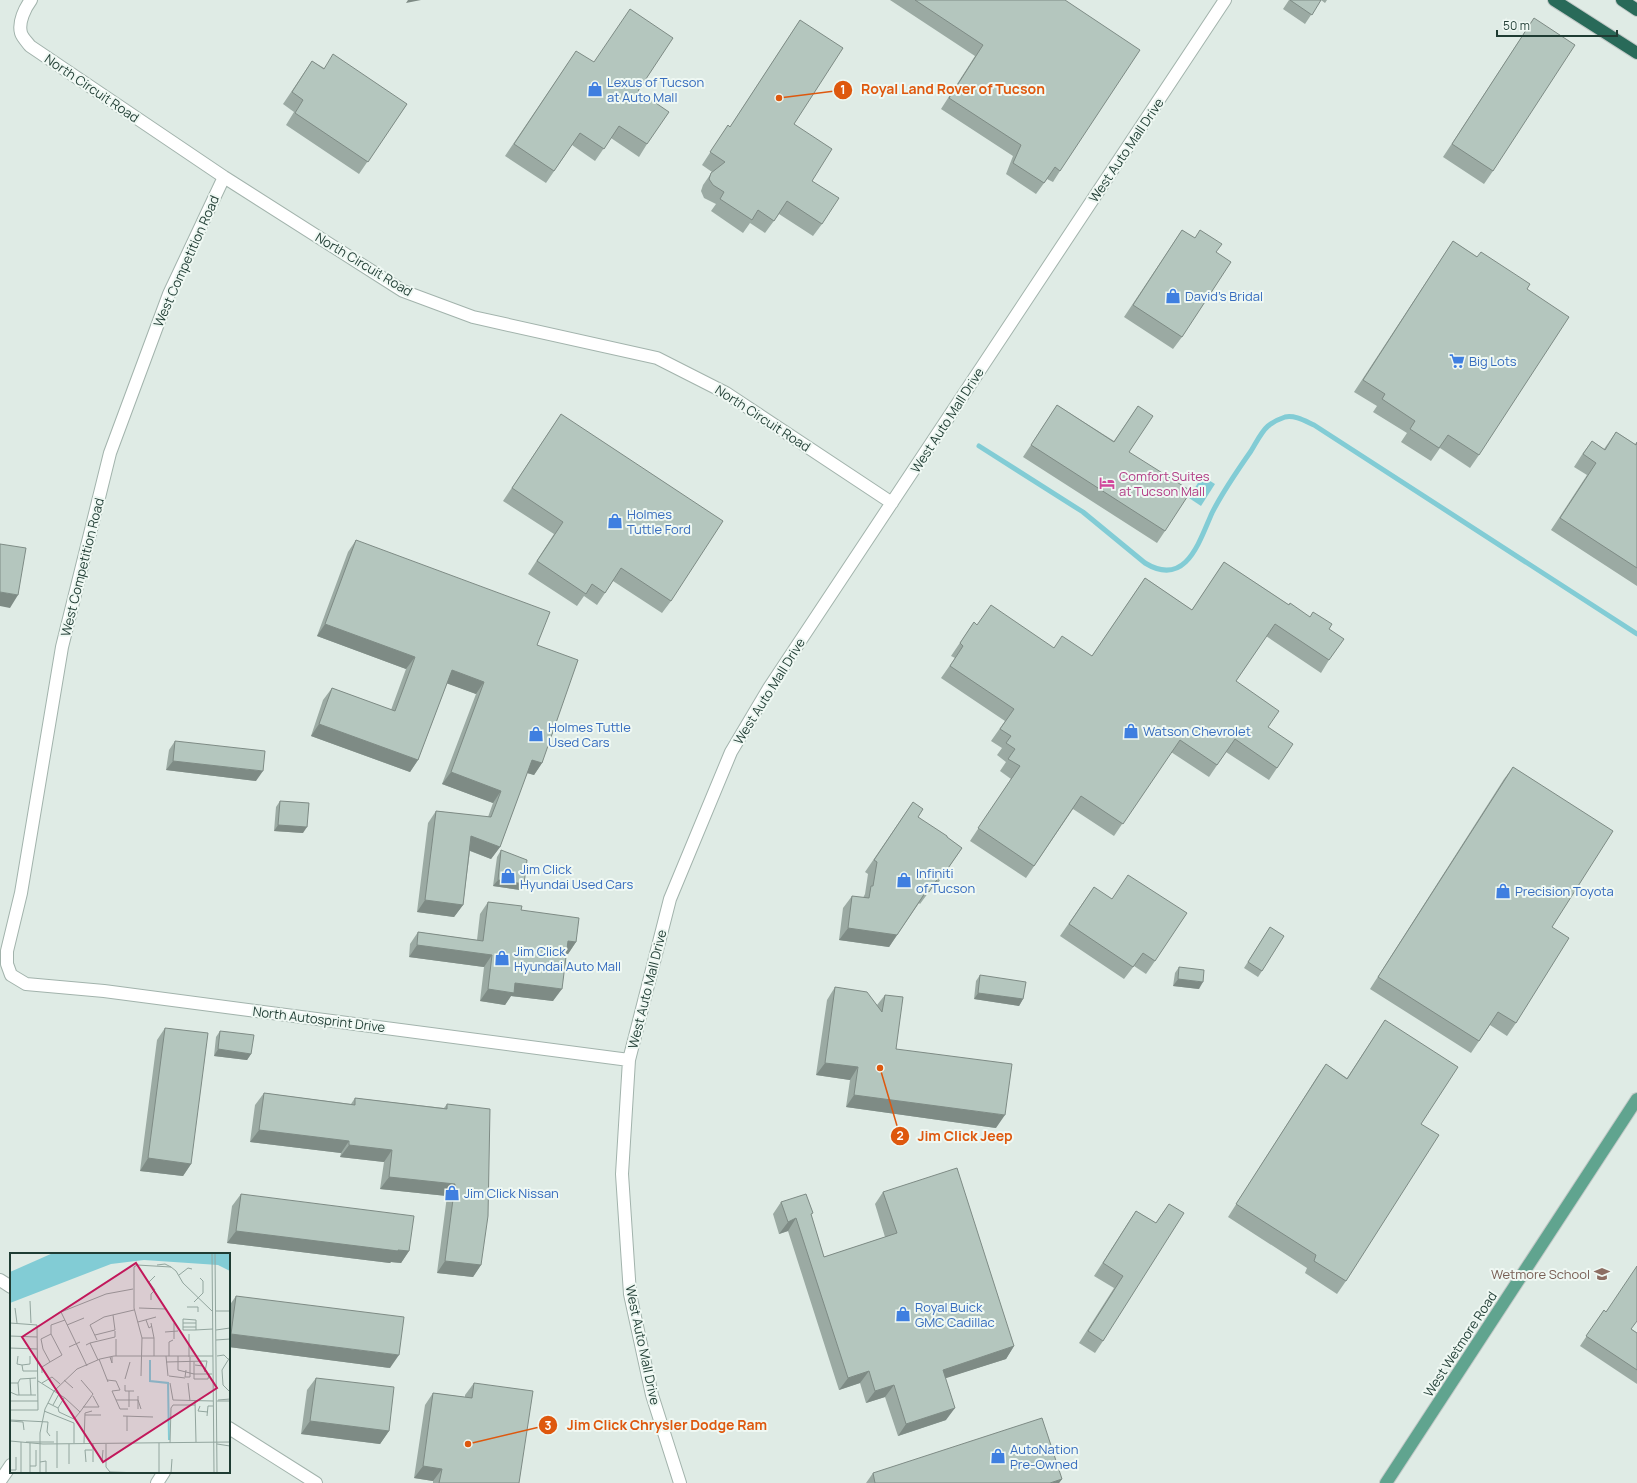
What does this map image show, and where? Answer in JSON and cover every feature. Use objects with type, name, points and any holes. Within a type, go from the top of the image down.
[{"type":"highway","points":[[1554,0],[1637,53]]},
{"type":"highway","points":[[1622,0],[1637,10]]},
{"type":"main road","name":"West Wetmore Road","points":[[1386,1483],[1637,1099]]},
{"type":"street","name":"West Auto Mall Drive","points":[[680,1483],[652,1394],[630,1294],[622,1174],[629,1060],[670,899],[730,752],[769,688],[1225,0]]},
{"type":"street","name":"North Circuit Road","points":[[29,3],[21,22],[21,33],[30,46],[224,177],[403,291],[473,317],[649,357],[664,362],[726,393],[892,503]]},
{"type":"street","name":"West Competition Road","points":[[11,975],[7,964],[7,951],[21,893],[62,646],[110,453],[169,294],[224,177]]},
{"type":"street","name":"North Autosprint Drive","points":[[11,975],[26,984],[104,990],[629,1060]]},
{"type":"street","points":[[0,1280],[10,1286]]},
{"type":"street","points":[[230,1429],[316,1483]]},
{"type":"street","points":[[0,1481],[10,1466]]},
{"type":"street","points":[[157,1483],[163,1473]]},
{"type":"water","points":[[1202,476],[1215,484],[1201,506],[1189,498]]},
{"type":"building","points":[[915,0],[1065,0],[1140,50],[1060,171],[1055,167],[1044,183],[1013,163],[1021,145],[949,98],[983,45]]},
{"type":"building","points":[[1290,0],[1321,0],[1312,15]]},
{"type":"building","name":"Lexus of Tucson at Auto Mall","points":[[630,9],[673,38],[638,91],[669,112],[647,144],[619,126],[604,149],[580,133],[554,171],[514,144],[576,51],[594,62]]},
{"type":"building","points":[[1534,18],[1575,45],[1493,171],[1452,144]]},
{"type":"building","points":[[800,20],[843,48],[794,124],[832,149],[812,181],[839,198],[822,224],[787,201],[774,221],[758,210],[752,220],[720,199],[724,192],[713,185],[709,179],[711,173],[725,162],[710,152],[728,125],[730,127]]},
{"type":"building","points":[[333,54],[407,104],[368,162],[295,113],[303,100],[292,92],[312,61],[324,69]]},
{"type":"building","name":"David's Bridal","points":[[1182,230],[1195,238],[1200,230],[1222,244],[1216,252],[1231,262],[1182,337],[1133,305]]},
{"type":"building","name":"Big Lots","points":[[1453,241],[1477,257],[1481,252],[1530,284],[1527,289],[1569,317],[1479,455],[1448,435],[1439,448],[1410,429],[1415,421],[1382,399],[1385,394],[1363,380]]},
{"type":"building","name":"Comfort Suites at Tucson Mall","points":[[1057,405],[1114,442],[1138,406],[1153,416],[1129,452],[1191,491],[1165,531],[1031,445]]},
{"type":"building","name":"Holmes Tuttle Ford","points":[[561,414],[723,521],[671,601],[621,568],[605,593],[592,584],[586,594],[537,561],[563,522],[512,488]]},
{"type":"building","points":[[1616,432],[1636,445],[1637,442],[1637,568],[1560,518],[1596,463],[1583,454],[1592,441],[1605,450]]},
{"type":"building","points":[[356,540],[550,612],[537,645],[578,660],[542,763],[532,760],[500,847],[471,836],[463,905],[425,900],[436,811],[491,817],[501,791],[451,772],[484,682],[452,670],[418,760],[319,724],[332,688],[395,711],[415,657],[325,624]]},
{"type":"building","points":[[0,544],[26,548],[18,595],[0,592]]},
{"type":"building","name":"Watson Chevrolet","points":[[1224,562],[1289,605],[1290,603],[1310,617],[1313,612],[1332,624],[1329,629],[1344,639],[1329,660],[1275,624],[1236,681],[1279,711],[1268,727],[1293,744],[1277,768],[1235,739],[1217,765],[1180,740],[1123,824],[1081,796],[1034,866],[978,828],[1020,766],[1008,759],[1015,749],[1006,743],[1011,736],[1000,729],[1014,709],[950,666],[963,646],[960,643],[974,622],[977,625],[991,605],[1054,648],[1062,636],[1092,656],[1145,578],[1192,610]]},
{"type":"building","points":[[175,741],[265,751],[263,771],[173,761]]},
{"type":"building","name":"Precision Toyota","points":[[1513,767],[1613,831],[1552,927],[1569,938],[1516,1023],[1498,1012],[1479,1041],[1378,977]]},
{"type":"building","points":[[280,801],[309,803],[307,827],[278,825]]},
{"type":"building","name":"Infiniti of Tucson","points":[[913,802],[923,809],[918,817],[962,848],[944,874],[942,872],[929,892],[927,890],[897,935],[848,928],[852,896],[869,898],[871,886],[873,886],[877,862],[874,860]]},
{"type":"building","name":"Jim Click Hyundai Used Cars","points":[[501,850],[527,860],[524,884],[498,880]]},
{"type":"building","points":[[1128,875],[1187,913],[1155,961],[1143,953],[1133,967],[1069,924],[1094,887],[1112,899]]},
{"type":"building","name":"Jim Click Hyundai Auto Mall","points":[[488,902],[522,906],[521,910],[579,918],[576,942],[568,941],[562,989],[515,983],[514,993],[488,989],[492,955],[417,945],[418,932],[483,941]]},
{"type":"building","points":[[1270,927],[1284,936],[1262,971],[1248,962]]},
{"type":"building","points":[[1179,967],[1204,970],[1203,982],[1178,979]]},
{"type":"building","points":[[980,975],[1026,982],[1023,999],[978,993]]},
{"type":"building","points":[[835,987],[867,992],[882,1012],[885,995],[903,997],[896,1049],[1012,1064],[1005,1115],[854,1095],[858,1067],[825,1063]]},
{"type":"building","points":[[1385,1020],[1458,1067],[1421,1124],[1439,1135],[1346,1281],[1314,1261],[1316,1255],[1236,1204],[1326,1064],[1347,1079]]},
{"type":"building","points":[[165,1028],[208,1033],[191,1164],[148,1158]]},
{"type":"building","points":[[220,1031],[254,1035],[251,1054],[218,1049]]},
{"type":"building","name":"Jim Click Nissan","points":[[264,1093],[355,1105],[355,1098],[447,1109],[447,1104],[490,1109],[488,1216],[481,1265],[445,1261],[455,1184],[389,1177],[392,1150],[349,1145],[349,1141],[259,1130]]},
{"type":"building","name":"Royal Buick GMC Cadillac","points":[[957,1168],[1014,1346],[943,1370],[955,1408],[906,1424],[894,1385],[875,1391],[869,1371],[848,1378],[796,1218],[788,1222],[781,1202],[806,1194],[813,1213],[811,1214],[824,1257],[897,1233],[883,1192]]},
{"type":"building","points":[[241,1194],[414,1216],[409,1251],[398,1251],[236,1231]]},
{"type":"building","points":[[1169,1204],[1184,1213],[1103,1341],[1088,1331],[1123,1276],[1103,1263],[1136,1211],[1156,1223]]},
{"type":"building","points":[[1637,1266],[1637,1321],[1631,1329],[1637,1333],[1637,1370],[1586,1336],[1604,1310],[1606,1312]]},
{"type":"building","points":[[236,1296],[404,1317],[399,1355],[231,1334]]},
{"type":"building","points":[[316,1378],[394,1387],[389,1431],[310,1421]]},
{"type":"building","points":[[474,1383],[533,1391],[519,1483],[439,1483],[442,1469],[423,1466],[433,1393],[472,1398]]},
{"type":"building","name":"AutoNation Pre-Owned","points":[[1042,1418],[1062,1479],[1050,1483],[875,1483],[873,1473]]},
{"type":"waterway","points":[[979,446],[1083,512],[1145,563],[1159,569],[1171,570],[1181,566],[1196,548],[1221,497],[1265,428],[1285,417],[1304,420],[1637,634]]},
{"type":"place","name":"Lexus of Tucson at Auto Mall","points":[[595,89]]},
{"type":"place","name":"Royal Land Rover of Tucson","points":[[779,98]]},
{"type":"place","name":"David's Bridal","points":[[1173,296]]},
{"type":"place","name":"Big Lots","points":[[1457,361]]},
{"type":"place","name":"Comfort Suites at Tucson Mall","points":[[1107,483]]},
{"type":"place","name":"Holmes Tuttle Ford","points":[[615,521]]},
{"type":"place","name":"Watson Chevrolet","points":[[1131,731]]},
{"type":"place","name":"Holmes Tuttle Used Cars","points":[[536,734]]},
{"type":"place","name":"Jim Click Hyundai Used Cars","points":[[508,876]]},
{"type":"place","name":"Infiniti of Tucson","points":[[904,880]]},
{"type":"place","name":"Precision Toyota","points":[[1503,891]]},
{"type":"place","name":"Jim Click Hyundai Auto Mall","points":[[502,958]]},
{"type":"place","name":"Jim Click Jeep","points":[[880,1068]]},
{"type":"place","name":"Jim Click Nissan","points":[[452,1193]]},
{"type":"place","name":"Wetmore School","points":[[1602,1274]]},
{"type":"place","name":"Royal Buick GMC Cadillac","points":[[903,1314]]},
{"type":"place","name":"Jim Click Chrysler Dodge Ram","points":[[468,1444]]},
{"type":"place","name":"AutoNation Pre-Owned","points":[[998,1456]]}]
